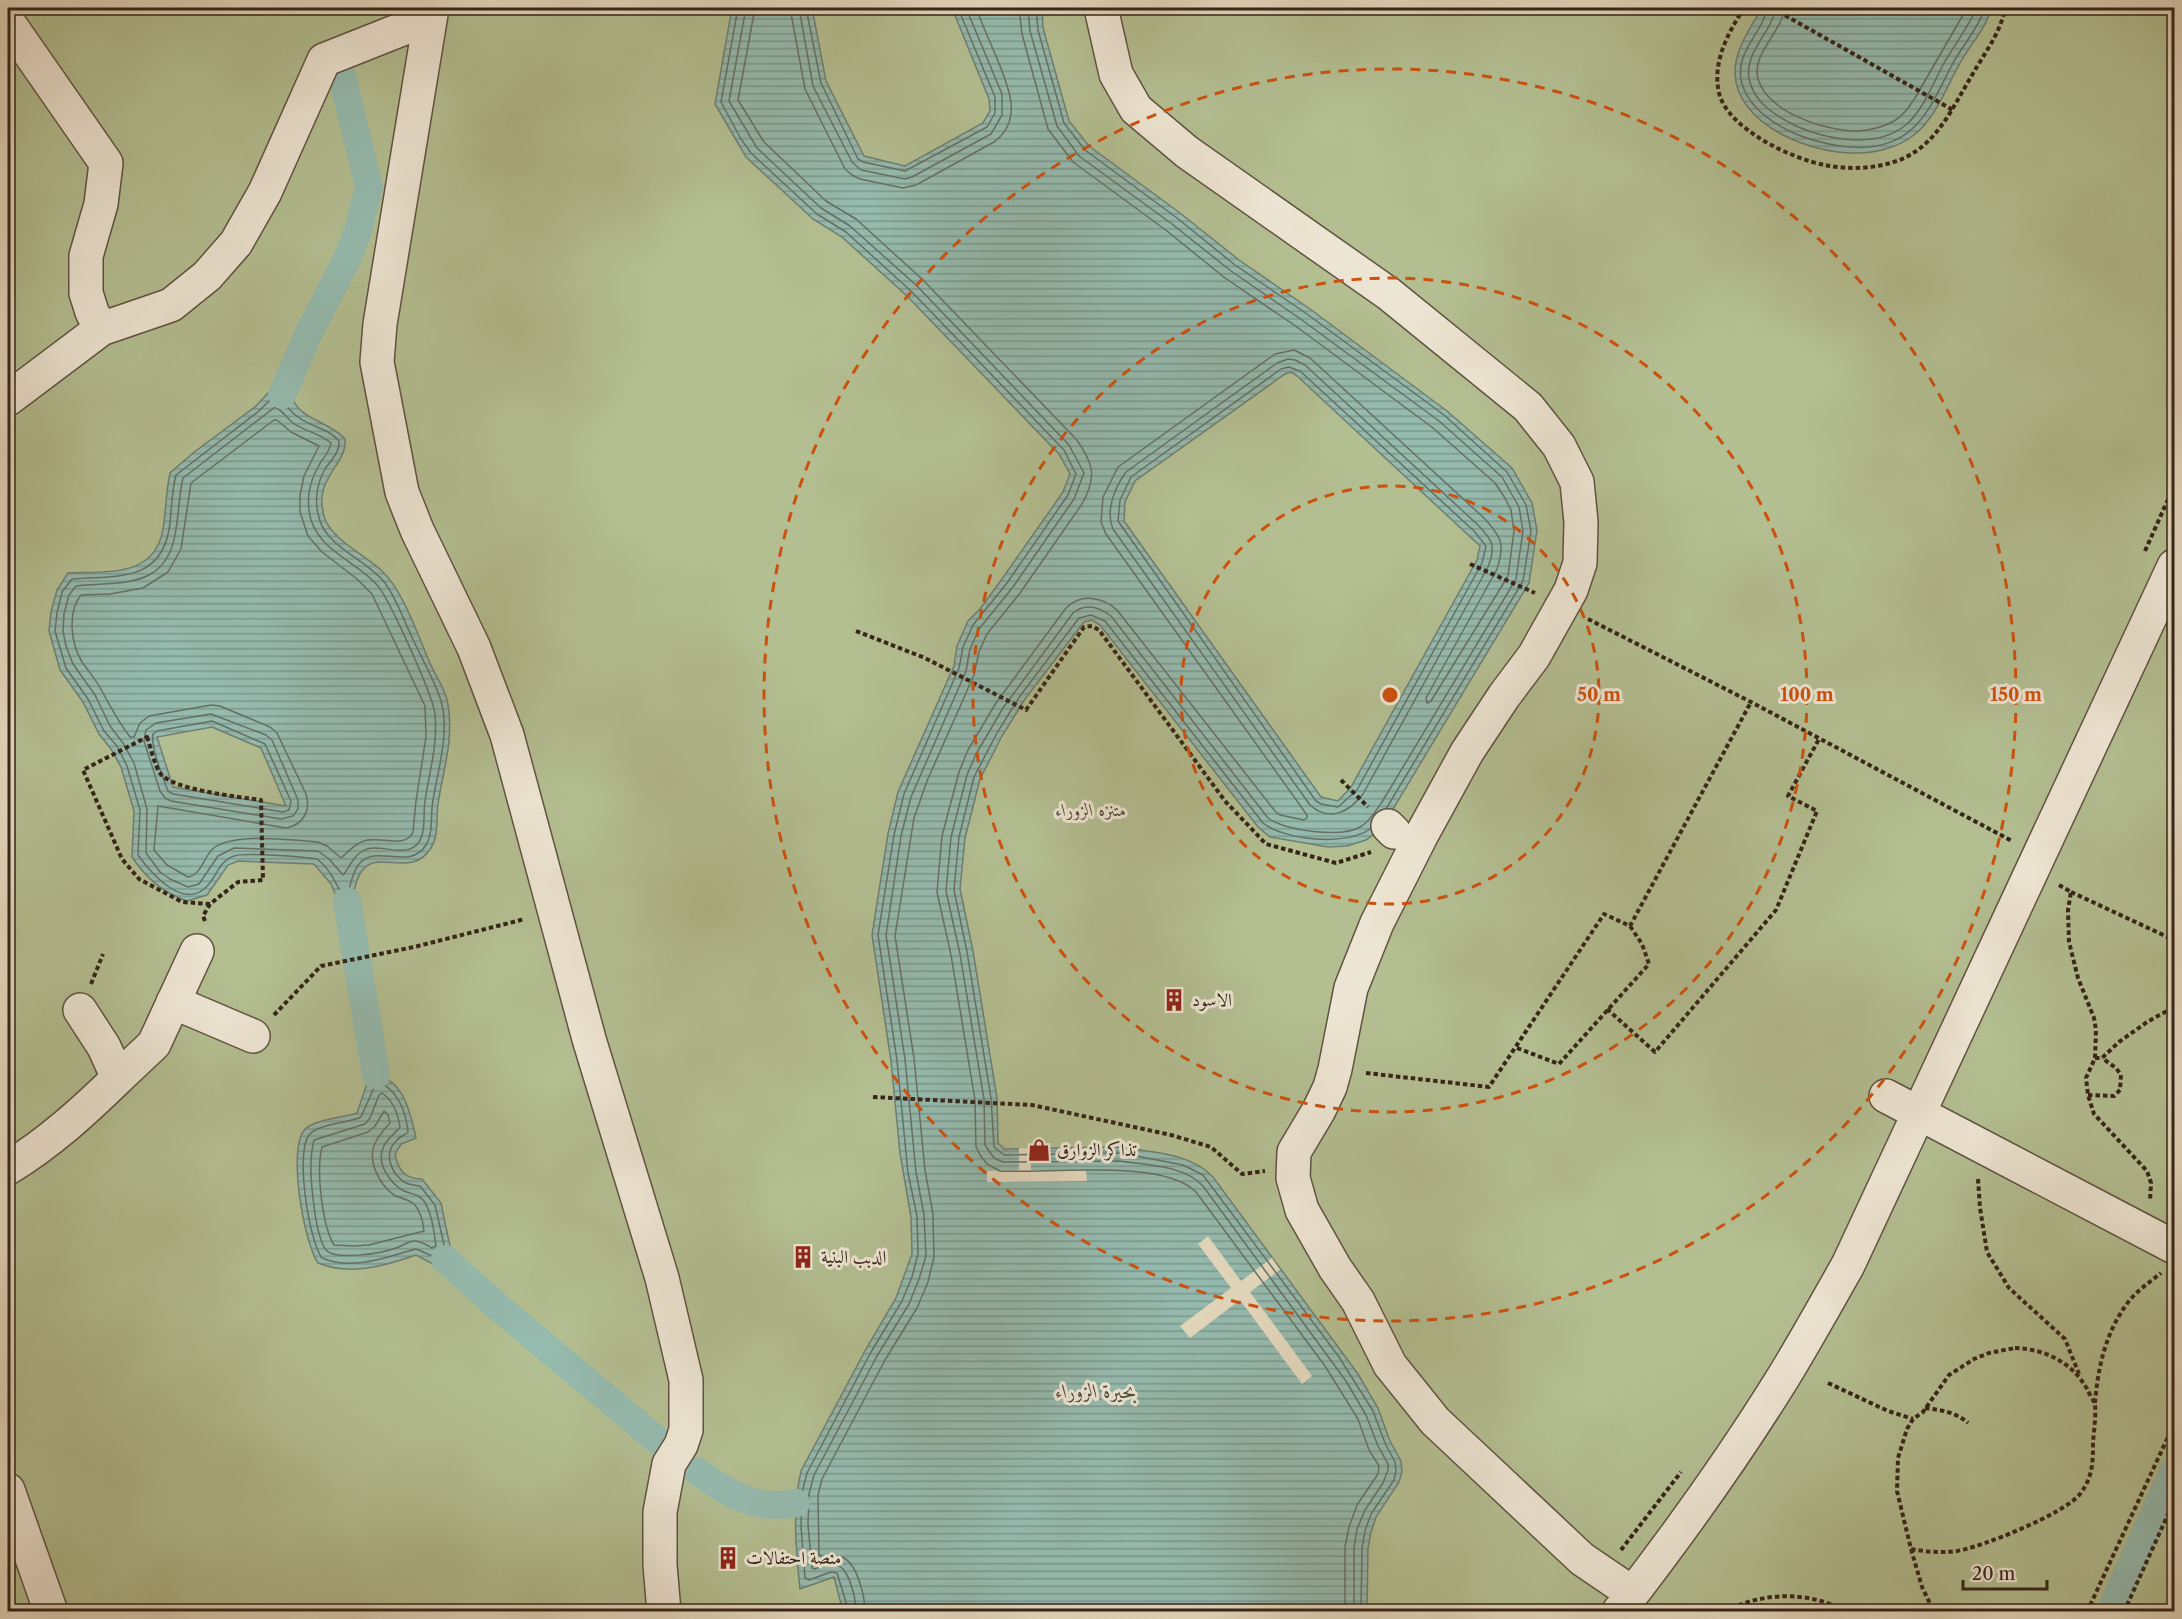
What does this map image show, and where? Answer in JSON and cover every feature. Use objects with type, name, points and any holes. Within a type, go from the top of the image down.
[{"type":"street","points":[[1101,8],[1116,74],[1136,109],[1187,152],[1389,294],[1528,407],[1559,446],[1577,482],[1581,522],[1580,563],[1571,590],[1534,656],[1467,752],[1377,923],[1351,988],[1335,1069],[1319,1110],[1294,1152],[1293,1178],[1302,1210],[1335,1268],[1358,1301],[1390,1365],[1435,1421],[1525,1507],[1602,1573],[1626,1602],[1725,1466],[1784,1375],[1848,1265],[2175,566]]},
{"type":"street","points":[[8,399],[102,329],[171,305],[207,276],[229,251],[265,192],[324,60],[431,13]]},
{"type":"street","points":[[431,13],[380,324],[377,362],[402,492],[417,530],[474,648],[507,735],[589,1039],[662,1278],[686,1380],[686,1430],[681,1445],[669,1464],[660,1512],[663,1611]]},
{"type":"street","points":[[8,22],[69,121],[93,154],[106,163],[101,204],[86,256],[86,293],[92,312],[102,329]]},
{"type":"street","points":[[8,1168],[36,1152],[60,1133],[154,1044],[197,951]]},
{"type":"street","points":[[173,1002],[253,1036]]},
{"type":"street","points":[[80,1010],[104,1047],[118,1078]]},
{"type":"street","points":[[1886,1096],[2140,1228],[2171,1258]]},
{"type":"street","points":[[8,1490],[51,1611]]},
{"type":"path","points":[[1744,8],[1731,28],[1719,62],[1719,93],[1723,103],[1754,136],[1823,165],[1854,169],[1901,159],[1923,146],[1937,132],[1953,110],[1999,28],[2005,8]]},
{"type":"path","points":[[1772,8],[1953,110]]},
{"type":"path","points":[[1470,564],[1563,606],[1751,702],[2039,855]]},
{"type":"path","points":[[856,631],[925,658],[1026,710],[1084,627],[1092,626],[1099,630],[1225,801],[1266,844],[1336,863],[1368,854],[1391,829]]},
{"type":"path","points":[[1630,926],[1751,702]]},
{"type":"path","points":[[147,737],[160,774],[174,783],[261,800],[263,880],[238,882],[210,904],[182,902],[139,879],[122,859],[83,771],[147,737]]},
{"type":"path","points":[[1607,1009],[1655,1052],[1776,910],[1817,811],[1788,796],[1820,738]]},
{"type":"path","points":[[2058,885],[2175,940]]},
{"type":"path","points":[[2071,892],[2068,910],[2069,942],[2078,978],[2094,1018],[2096,1050],[2086,1078],[2088,1095],[2094,1114],[2147,1171],[2152,1195],[2140,1228]]},
{"type":"path","points":[[253,1036],[321,966],[414,947],[555,911]]},
{"type":"path","points":[[1335,1069],[1489,1087],[1604,914],[1630,926],[1642,945],[1649,964],[1559,1064],[1517,1048]]},
{"type":"path","points":[[2102,1058],[2119,1042],[2147,1022],[2175,1007]]},
{"type":"path","points":[[2088,1095],[2114,1096],[2120,1090],[2121,1075],[2116,1068],[2102,1058],[2095,1058]]},
{"type":"path","points":[[873,1096],[1032,1105],[1171,1135],[1211,1147],[1242,1174],[1293,1167]]},
{"type":"path","points":[[1987,1148],[1977,1174],[1987,1252],[2008,1288],[2065,1340],[2095,1404]]},
{"type":"path","points":[[1911,1549],[1928,1552],[1959,1551],[2020,1528],[2071,1502],[2080,1494],[2093,1471],[2095,1404],[2102,1356],[2130,1300],[2171,1258]]},
{"type":"path","points":[[1934,1611],[1922,1587],[1897,1491],[1896,1474],[1902,1443],[1913,1419],[1925,1408],[1949,1375],[1960,1366],[1989,1353],[2026,1348],[2049,1355],[2081,1377]]},
{"type":"path","points":[[1828,1383],[1888,1411],[1913,1419]]},
{"type":"path","points":[[1925,1408],[1950,1412],[1968,1423]]},
{"type":"path","points":[[2087,1611],[2175,1424]]},
{"type":"path","points":[[1602,1573],[1684,1468]]},
{"type":"path","points":[[2124,1611],[2175,1500]]},
{"type":"path","points":[[1725,1611],[1761,1599],[1795,1596],[1827,1603],[1847,1611]]},
{"type":"green space","name":"متنزه الزوراء","points":[[8,8],[2174,8],[2174,1611],[8,1612]]},
{"type":"water","name":"بحيرة الزوراء","points":[[732,8],[812,8],[826,81],[864,156],[905,166],[983,123],[990,111],[989,99],[952,8],[1042,8],[1043,28],[1069,121],[1089,146],[1239,260],[1310,309],[1447,411],[1512,468],[1532,503],[1537,530],[1529,583],[1393,809],[1379,830],[1366,840],[1347,846],[1328,847],[1270,837],[1258,827],[1100,625],[1092,620],[1084,622],[1025,699],[1002,736],[980,779],[965,838],[960,889],[973,951],[997,1098],[998,1143],[1004,1149],[1121,1147],[1157,1152],[1194,1163],[1213,1177],[1358,1374],[1378,1408],[1390,1441],[1401,1461],[1402,1472],[1399,1482],[1376,1517],[1371,1532],[1368,1548],[1367,1611],[843,1612],[834,1577],[800,1589],[796,1544],[796,1500],[801,1471],[896,1298],[912,1254],[911,1217],[900,1153],[891,1061],[872,935],[888,834],[898,792],[954,666],[957,646],[968,621],[980,609],[1063,492],[1070,474],[1059,454],[907,296],[842,237],[813,219],[746,157],[715,104]],"holes":[[[1291,372],[1480,546],[1477,560],[1351,787],[1338,801],[1321,797],[1124,521],[1125,502],[1135,481],[1285,374]]]},
{"type":"water","points":[[1762,8],[1991,8],[1978,36],[1960,63],[1929,120],[1922,128],[1894,146],[1858,153],[1820,149],[1800,143],[1763,122],[1749,109],[1739,92],[1735,65],[1744,39]]},
{"type":"water","points":[[271,390],[293,400],[303,413],[339,433],[345,439],[341,457],[326,482],[323,493],[322,505],[325,519],[335,534],[382,571],[397,590],[444,690],[448,705],[450,726],[448,749],[434,843],[421,859],[410,863],[374,863],[365,867],[357,879],[353,900],[339,903],[331,884],[314,864],[238,861],[228,865],[207,895],[187,901],[163,889],[149,878],[132,857],[134,811],[121,767],[99,734],[83,702],[60,670],[49,631],[57,590],[68,573],[127,569],[140,564],[150,556],[158,545],[163,529],[170,473],[256,406]],"holes":[[[212,727],[261,748],[286,806],[173,787],[157,737]]]},
{"type":"water","points":[[370,1075],[390,1081],[408,1107],[416,1138],[401,1144],[395,1154],[403,1172],[416,1179],[422,1179],[441,1203],[451,1251],[439,1267],[416,1255],[380,1266],[342,1269],[318,1263],[313,1252],[303,1217],[300,1196],[297,1155],[300,1139],[305,1129],[310,1126],[357,1113]]},
{"type":"pier","points":[[1019,1148],[1030,1148],[1031,1170],[1086,1170],[1087,1181],[987,1182],[987,1171],[1019,1170]]},
{"type":"pier","points":[[1208,1236],[1241,1281],[1272,1258],[1280,1270],[1250,1292],[1312,1376],[1302,1384],[1240,1300],[1190,1338],[1180,1326],[1231,1288],[1198,1244]]},
{"type":"waterway","points":[[282,395],[307,337],[348,257],[358,231],[369,187],[341,72]]},
{"type":"waterway","points":[[347,901],[376,1075]]},
{"type":"waterway","points":[[445,1259],[497,1306],[662,1444]]},
{"type":"waterway","points":[[2110,1612],[2174,1470]]},
{"type":"waterway","points":[[697,1471],[743,1499],[768,1505],[796,1503]]},
{"type":"place","name":"الاسود","points":[[1174,1000]]},
{"type":"place","name":"تذاكر الزوارق","points":[[1039,1150]]},
{"type":"place","name":"الدبب البنية","points":[[803,1257]]},
{"type":"place","name":"منصة احتفالات","points":[[728,1558]]}]
